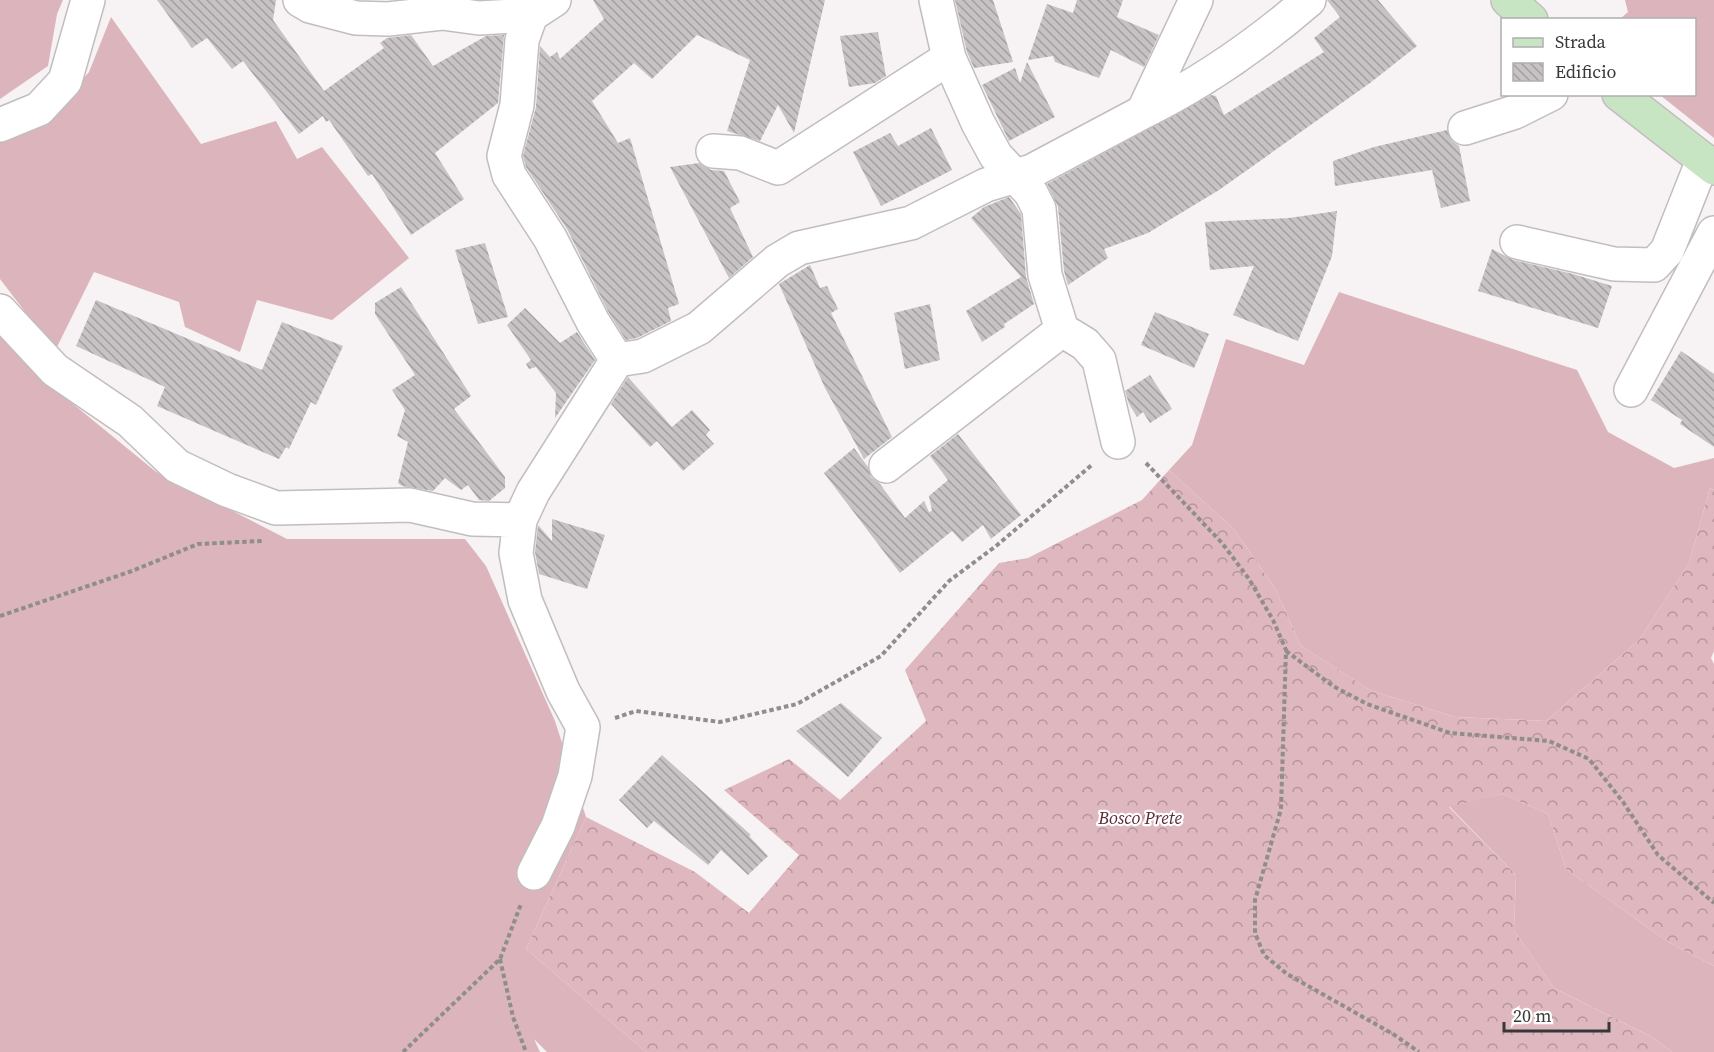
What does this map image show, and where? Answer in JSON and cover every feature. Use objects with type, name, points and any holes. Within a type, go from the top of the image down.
[{"type":"main road","points":[[1508,0],[1529,18]]},
{"type":"main road","points":[[1622,96],[1708,164]]},
{"type":"street","points":[[0,125],[39,108],[65,81],[87,0]]},
{"type":"street","points":[[300,0],[318,9],[356,18],[388,19],[442,13],[479,18],[542,7]]},
{"type":"street","points":[[936,0],[949,58],[982,131],[996,156],[1031,193],[1039,209],[1045,275],[1062,330],[1085,344],[1099,360],[1118,442]]},
{"type":"street","points":[[1143,112],[1196,0]]},
{"type":"street","points":[[534,873],[558,826],[575,776],[583,727],[563,691],[525,600],[516,553],[520,520],[533,492],[617,360],[643,356],[699,328],[777,261],[799,248],[912,223],[986,185],[1015,177],[1189,90],[1282,24],[1309,0]]},
{"type":"street","points":[[542,7],[522,40],[517,105],[504,156],[509,175],[550,238],[593,322],[617,360]]},
{"type":"street","points":[[713,151],[740,153],[777,168],[949,58]]},
{"type":"street","points":[[1465,128],[1515,112],[1547,96]]},
{"type":"street","points":[[1517,242],[1614,264],[1654,265],[1667,251],[1708,164]]},
{"type":"street","points":[[1631,390],[1714,234]]},
{"type":"street","points":[[0,310],[55,370],[130,421],[177,466],[227,490],[276,508],[410,505],[472,519],[520,520]]},
{"type":"street","points":[[886,466],[1062,330]]},
{"type":"path","points":[[583,727],[636,711],[720,722],[797,704],[881,656],[949,581],[996,546],[1118,442],[1148,465],[1222,543],[1249,579],[1273,620],[1286,650],[1281,809],[1255,900],[1255,933],[1264,955],[1287,974],[1393,1034],[1419,1052]]},
{"type":"path","points":[[0,616],[132,571],[198,544],[265,540]]},
{"type":"path","points":[[1286,650],[1333,686],[1367,704],[1450,733],[1549,741],[1589,759],[1623,801],[1658,855],[1714,903]]},
{"type":"path","points":[[403,1052],[500,959],[534,873]]},
{"type":"path","points":[[500,959],[513,1017],[526,1052]]},
{"type":"shaded area","points":[[0,0],[63,0],[57,14],[48,66],[0,99]]},
{"type":"shaded area","points":[[1625,0],[1714,0],[1714,138],[1661,96],[1696,96],[1696,18],[1621,18],[1628,12]]},
{"type":"shaded area","points":[[111,17],[201,144],[276,121],[297,159],[322,147],[409,258],[332,320],[257,300],[240,352],[185,327],[179,302],[94,272],[55,351],[0,279],[0,139],[45,124],[89,72]]},
{"type":"shaded area","points":[[1339,292],[1577,370],[1608,432],[1674,468],[1714,458],[1714,490],[1710,488],[1689,563],[1639,640],[1546,721],[1455,717],[1370,690],[1301,646],[1275,588],[1234,529],[1169,470],[1192,445],[1226,339],[1304,365]]},
{"type":"shaded area","points":[[0,333],[45,381],[155,471],[287,539],[465,539],[486,566],[555,721],[586,817],[526,949],[646,1052],[547,1052],[534,1039],[540,1052],[0,1052]]},
{"type":"shaded area","points":[[1503,794],[1548,814],[1566,869],[1668,942],[1714,966],[1714,1052],[1672,1052],[1652,1037],[1554,988],[1514,930],[1516,875],[1449,806]]},
{"type":"green space","name":"Bosco Prete","points":[[1169,470],[1234,529],[1275,588],[1301,646],[1370,690],[1455,717],[1546,721],[1639,640],[1689,563],[1710,488],[1714,490],[1714,651],[1711,658],[1714,664],[1714,966],[1668,942],[1566,869],[1548,814],[1503,794],[1449,807],[1516,875],[1514,930],[1554,988],[1652,1037],[1672,1052],[646,1052],[526,949],[586,817],[695,872],[749,913],[799,855],[724,790],[789,759],[840,800],[926,721],[905,670],[999,563],[1028,558],[1142,500]]},
{"type":"building","points":[[157,0],[276,0],[273,20],[324,91],[384,48],[380,43],[387,38],[411,35],[433,66],[486,36],[504,35],[498,103],[435,153],[464,199],[411,235],[372,174],[368,176],[329,120],[326,122],[323,116],[299,134],[243,61],[232,69],[207,38],[192,48]]},
{"type":"building","points":[[593,0],[825,0],[794,133],[778,105],[760,141],[727,131],[750,60],[697,35],[652,79],[634,63],[592,101],[618,143],[630,138],[679,304],[668,308],[671,321],[637,338],[626,340],[609,313],[567,229],[526,167],[523,156],[536,107],[540,46],[550,57],[557,52],[560,59],[604,19]]},
{"type":"building","points":[[955,0],[993,0],[1013,62],[974,68],[967,52]]},
{"type":"building","points":[[1077,0],[1123,0],[1117,17],[1159,35],[1144,67],[1111,50],[1099,78],[1055,62],[1053,56],[1028,60],[1047,4],[1073,13]]},
{"type":"building","points":[[1327,0],[1378,0],[1417,46],[1370,83],[1219,190],[1148,233],[1104,249],[1108,258],[1068,285],[1064,271],[1058,207],[1047,184],[1211,95],[1216,96],[1224,115],[1324,52],[1314,38],[1340,17]]},
{"type":"building","points":[[878,32],[886,76],[875,83],[849,87],[840,36]]},
{"type":"building","points":[[1027,62],[1055,117],[1009,141],[982,85],[1015,68],[1020,83]]},
{"type":"building","points":[[931,128],[952,170],[881,206],[853,152],[890,133],[898,146]]},
{"type":"building","points":[[1447,130],[1452,141],[1459,146],[1470,201],[1441,208],[1432,170],[1335,186],[1333,161],[1374,147]]},
{"type":"building","points":[[699,163],[711,170],[724,171],[740,202],[730,208],[753,257],[729,278],[670,167]]},
{"type":"building","points":[[1009,197],[1021,214],[1026,277],[1034,304],[982,342],[966,311],[1021,277],[971,218],[984,207]]},
{"type":"building","points":[[1337,211],[1332,256],[1298,341],[1233,315],[1254,266],[1210,270],[1205,222],[1289,218]]},
{"type":"building","points":[[485,243],[508,317],[478,324],[455,250]]},
{"type":"building","points":[[1492,249],[1513,260],[1612,286],[1598,328],[1478,291]]},
{"type":"building","points":[[810,265],[820,288],[827,286],[838,309],[831,313],[892,437],[864,459],[825,388],[779,284]]},
{"type":"building","points":[[401,287],[471,396],[454,409],[505,477],[505,488],[489,501],[479,500],[468,485],[461,490],[445,478],[433,491],[402,486],[398,483],[408,442],[397,436],[405,410],[392,390],[415,375],[375,314],[375,303]]},
{"type":"building","points":[[96,300],[262,370],[282,322],[343,346],[316,405],[311,402],[289,449],[286,447],[279,459],[157,406],[165,387],[76,346]]},
{"type":"building","points":[[930,304],[940,360],[905,369],[894,313]]},
{"type":"building","points":[[525,308],[560,343],[577,332],[595,360],[555,418],[556,393],[536,367],[529,369],[526,364],[531,360],[507,325]]},
{"type":"building","points":[[1155,312],[1209,334],[1194,368],[1141,345]]},
{"type":"building","points":[[1681,351],[1714,374],[1714,447],[1680,424],[1682,420],[1651,400]]},
{"type":"building","points":[[1150,375],[1172,409],[1150,423],[1143,412],[1137,417],[1129,404],[1125,391]]},
{"type":"building","points":[[628,377],[672,427],[692,410],[710,430],[706,435],[714,444],[683,471],[657,441],[650,447],[611,404]]},
{"type":"building","points":[[958,434],[1021,515],[991,539],[983,525],[962,542],[952,531],[900,573],[824,473],[854,448],[868,467],[871,477],[880,484],[905,518],[924,501],[929,512],[932,511],[929,496],[948,480],[930,456]]},
{"type":"building","points":[[552,519],[605,535],[587,589],[539,574],[535,552],[538,525],[552,541]]},
{"type":"building","points":[[841,703],[882,738],[848,777],[796,731]]},
{"type":"building","points":[[662,755],[751,835],[749,836],[768,856],[748,875],[721,850],[708,865],[654,821],[647,828],[619,800]]}]
